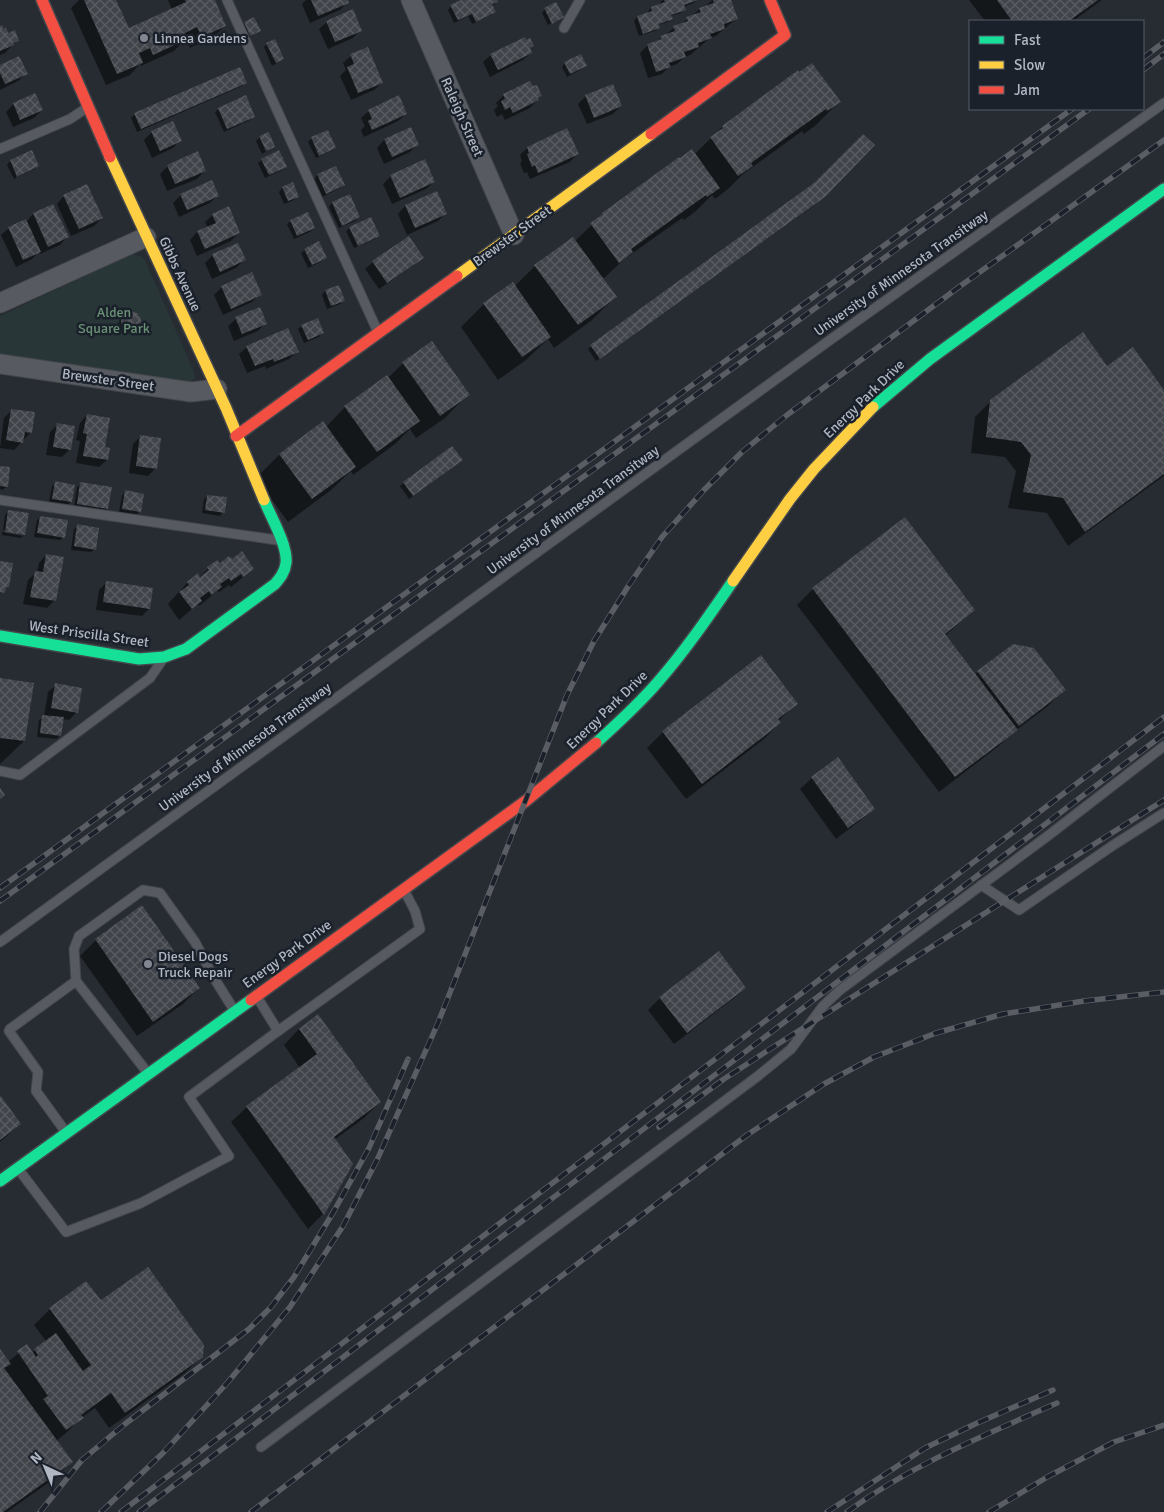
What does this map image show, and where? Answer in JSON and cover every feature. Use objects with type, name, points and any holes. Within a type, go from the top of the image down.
[{"type":"street","name":"Gibbs Avenue","points":[[42,0],[88,108],[216,389],[281,541],[288,562]]},
{"type":"street","name":"Raleigh Street","points":[[411,0],[514,235]]},
{"type":"street","name":"Brewster Street","points":[[236,436],[786,35],[770,0]]},
{"type":"street","name":"Energy Park Drive","points":[[0,1181],[553,780],[588,751],[635,707],[664,675],[705,622],[796,491],[869,410],[930,359],[1164,189]]},
{"type":"street","points":[[0,302],[146,237]]},
{"type":"street","name":"Brewster Street","points":[[0,364],[191,392],[216,389]]},
{"type":"street","name":"West Priscilla Street","points":[[0,636],[139,658],[164,657],[186,649],[275,584],[283,575],[288,562]]},
{"type":"lane","points":[[227,0],[378,332]]},
{"type":"lane","points":[[564,28],[580,0]]},
{"type":"lane","name":"University of Minnesota Transitway","points":[[0,942],[822,346],[1164,103]]},
{"type":"lane","points":[[0,149],[70,119],[88,108]]},
{"type":"lane","points":[[0,500],[281,541]]},
{"type":"lane","points":[[0,771],[20,775],[150,678],[164,657]]},
{"type":"lane","points":[[261,1447],[758,1076],[790,1049],[823,1006],[840,990],[1164,746]]},
{"type":"lane","points":[[981,885],[1019,910],[1164,812]]},
{"type":"lane","points":[[18,1168],[66,1232],[141,1203],[229,1156],[189,1097],[420,929],[415,911],[403,888]]},
{"type":"lane","points":[[76,981],[74,950],[79,936],[143,890],[160,893],[195,942],[234,1011]]},
{"type":"lane","points":[[76,981],[78,981],[148,1073]]},
{"type":"lane","points":[[66,1133],[36,1092],[38,1072],[9,1031],[10,1028],[76,981]]},
{"type":"lane","points":[[256,995],[278,1031]]},
{"type":"green space","name":"Alden Square Park","points":[[132,254],[140,256],[145,260],[194,372],[195,378],[190,383],[0,358],[0,316]]},
{"type":"building","name":"Linnea Gardens","points":[[84,0],[116,0],[129,28],[186,2],[185,0],[215,0],[226,26],[202,37],[197,27],[185,33],[188,39],[153,55],[150,48],[139,53],[143,63],[117,74]]},
{"type":"building","points":[[311,0],[348,0],[349,3],[318,16]]},
{"type":"building","points":[[461,0],[497,0],[498,2],[492,4],[496,12],[476,22],[472,14],[458,20],[450,5]]},
{"type":"building","points":[[664,0],[698,0],[684,5],[686,10],[671,15],[673,19],[659,24],[660,28],[643,34],[637,16],[652,11],[651,7],[665,2]]},
{"type":"building","points":[[713,0],[731,0],[738,19],[724,24],[725,29],[710,34],[712,38],[698,43],[699,47],[684,52],[686,57],[669,63],[671,67],[656,72],[647,44],[662,39],[660,36],[675,31],[673,26],[688,21],[686,17],[701,12],[699,8],[714,3]]},
{"type":"building","points":[[997,0],[1098,0],[1070,20],[1011,20]]},
{"type":"building","points":[[556,2],[564,17],[552,24],[544,8]]},
{"type":"building","points":[[353,9],[362,31],[335,42],[326,21]]},
{"type":"building","points":[[254,17],[261,31],[250,36],[244,22]]},
{"type":"building","points":[[2,25],[3,29],[6,27],[8,33],[15,30],[19,41],[0,51],[0,26]]},
{"type":"building","points":[[525,37],[526,40],[530,38],[534,46],[530,48],[532,53],[498,70],[490,54]]},
{"type":"building","points":[[275,39],[284,59],[276,63],[266,43]]},
{"type":"building","points":[[368,47],[383,83],[358,93],[347,67],[354,64],[350,54]]},
{"type":"building","points":[[581,54],[587,66],[570,74],[564,62]]},
{"type":"building","points":[[19,56],[28,74],[5,84],[0,73],[0,65]]},
{"type":"building","points":[[812,63],[841,102],[827,111],[826,109],[751,163],[753,166],[738,176],[710,137],[798,70],[799,72]]},
{"type":"building","points":[[240,67],[247,83],[141,129],[134,113]]},
{"type":"building","points":[[530,81],[533,86],[537,85],[542,96],[538,98],[539,100],[513,113],[510,107],[505,110],[501,101],[505,99],[503,94]]},
{"type":"building","points":[[613,84],[622,106],[594,118],[585,95]]},
{"type":"building","points":[[35,93],[43,110],[20,120],[13,103]]},
{"type":"building","points":[[246,95],[255,117],[227,129],[218,108]]},
{"type":"building","points":[[399,95],[407,114],[372,130],[368,121],[372,119],[368,110]]},
{"type":"building","points":[[173,121],[182,141],[160,151],[151,131]]},
{"type":"building","points":[[411,127],[419,145],[392,157],[384,139]]},
{"type":"building","points":[[567,128],[579,154],[538,173],[535,165],[532,167],[527,154],[529,153],[527,147]]},
{"type":"building","points":[[328,130],[336,148],[319,156],[311,137]]},
{"type":"building","points":[[269,132],[275,147],[266,151],[259,136]]},
{"type":"building","points":[[863,134],[875,145],[825,197],[600,359],[590,345],[814,183]]},
{"type":"building","points":[[692,149],[720,188],[707,197],[706,195],[631,249],[633,252],[619,263],[590,223]]},
{"type":"building","points":[[32,150],[39,166],[17,177],[10,160]]},
{"type":"building","points":[[279,150],[287,167],[269,175],[261,159]]},
{"type":"building","points":[[198,151],[206,171],[175,184],[167,165]]},
{"type":"building","points":[[425,159],[435,182],[400,198],[390,175]]},
{"type":"building","points":[[336,166],[345,185],[326,194],[317,174]]},
{"type":"building","points":[[212,180],[219,196],[187,210],[180,194]]},
{"type":"building","points":[[293,182],[299,197],[288,201],[282,187]]},
{"type":"building","points":[[87,184],[103,218],[79,229],[63,195]]},
{"type":"building","points":[[437,191],[447,214],[415,228],[405,205]]},
{"type":"building","points":[[350,194],[360,217],[342,226],[332,202]]},
{"type":"building","points":[[53,204],[69,237],[48,247],[33,213]]},
{"type":"building","points":[[229,206],[240,233],[205,249],[197,231],[216,223],[212,214]]},
{"type":"building","points":[[308,212],[315,228],[297,236],[290,220]]},
{"type":"building","points":[[371,217],[380,236],[358,246],[349,227]]},
{"type":"building","points":[[26,219],[41,252],[23,260],[8,227]]},
{"type":"building","points":[[409,236],[424,258],[387,283],[372,261]]},
{"type":"building","points":[[573,237],[617,297],[578,325],[534,265]]},
{"type":"building","points":[[319,241],[327,258],[312,265],[304,249]]},
{"type":"building","points":[[238,243],[246,260],[220,272],[212,254]]},
{"type":"building","points":[[252,272],[262,295],[231,309],[221,286]]},
{"type":"building","points":[[513,282],[551,337],[522,357],[483,303]]},
{"type":"building","points":[[339,285],[345,301],[331,306],[325,290]]},
{"type":"building","points":[[260,307],[267,324],[242,334],[235,317]]},
{"type":"building","points":[[131,311],[138,314],[141,321],[138,328],[131,331],[124,328],[121,321],[124,314]]},
{"type":"building","points":[[318,318],[324,333],[308,340],[301,325]]},
{"type":"building","points":[[288,328],[299,352],[274,362],[273,359],[255,366],[246,346]]},
{"type":"building","points":[[1083,332],[1107,366],[1133,347],[1164,390],[1164,474],[1085,532],[1063,498],[1023,492],[1031,455],[1021,442],[986,437],[990,400]]},
{"type":"building","points":[[432,341],[470,395],[440,416],[402,362]]},
{"type":"building","points":[[387,375],[420,421],[377,452],[344,406]]},
{"type":"building","points":[[11,409],[35,412],[32,433],[25,432],[23,443],[6,440]]},
{"type":"building","points":[[87,414],[110,418],[105,447],[110,448],[108,460],[83,456],[87,434],[83,433]]},
{"type":"building","points":[[323,421],[356,467],[312,499],[279,454]]},
{"type":"building","points":[[57,423],[75,426],[71,450],[53,447]]},
{"type":"building","points":[[140,435],[161,438],[157,469],[136,466]]},
{"type":"building","points":[[452,446],[463,460],[413,496],[403,482]]},
{"type":"building","points":[[0,466],[10,467],[8,487],[0,486]]},
{"type":"building","points":[[55,481],[75,485],[72,502],[52,499]]},
{"type":"building","points":[[80,482],[112,487],[108,509],[77,504]]},
{"type":"building","points":[[125,490],[144,494],[141,512],[122,509]]},
{"type":"building","points":[[207,495],[227,497],[225,513],[205,510]]},
{"type":"building","points":[[8,510],[29,513],[25,535],[5,532]]},
{"type":"building","points":[[40,516],[68,520],[65,538],[37,533]]},
{"type":"building","points":[[905,517],[975,610],[945,634],[1018,730],[955,777],[812,588]]},
{"type":"building","points":[[77,524],[99,528],[96,550],[74,546]]},
{"type":"building","points":[[242,551],[254,569],[243,577],[241,574],[231,581],[229,578],[220,584],[222,587],[211,595],[209,591],[200,598],[202,601],[192,609],[179,592],[189,585],[187,582],[198,573],[200,577],[209,570],[207,567],[217,560],[220,563],[229,556],[232,559]]},
{"type":"building","points":[[46,554],[64,557],[56,601],[30,597],[35,571],[43,572]]},
{"type":"building","points":[[0,561],[13,563],[9,587],[6,587],[5,593],[0,592]]},
{"type":"building","points":[[106,581],[153,588],[150,609],[103,602]]},
{"type":"building","points":[[1013,644],[1034,648],[1066,690],[1019,726],[977,671]]},
{"type":"building","points":[[761,655],[798,704],[778,719],[781,723],[702,784],[662,731]]},
{"type":"building","points":[[0,678],[34,683],[25,741],[0,738]]},
{"type":"building","points":[[55,683],[82,688],[78,713],[51,708]]},
{"type":"building","points":[[42,715],[64,717],[61,736],[40,733]]},
{"type":"building","points":[[838,757],[875,809],[848,828],[811,777]]},
{"type":"building","points":[[0,788],[5,795],[0,799]]},
{"type":"building","name":"Diesel Dogs Truck Repair","points":[[142,905],[200,988],[153,1022],[95,939]]},
{"type":"building","points":[[719,951],[746,988],[687,1033],[659,997]]},
{"type":"building","points":[[318,1014],[381,1102],[334,1137],[353,1164],[324,1215],[246,1106],[317,1054],[299,1029]]},
{"type":"building","points":[[0,1095],[21,1124],[0,1140]]},
{"type":"building","points":[[148,1267],[204,1345],[203,1357],[125,1413],[111,1393],[81,1415],[84,1418],[66,1430],[43,1399],[48,1396],[17,1351],[27,1344],[36,1357],[38,1355],[34,1349],[56,1333],[83,1371],[91,1365],[49,1308],[86,1281],[101,1300]]},
{"type":"building","points":[[0,1349],[11,1364],[4,1368],[73,1462],[3,1512],[0,1512]]},
{"type":"railway","points":[[1144,57],[1164,42]]},
{"type":"railway","points":[[1144,69],[1164,54]]},
{"type":"railway","points":[[0,888],[1071,110]]},
{"type":"railway","points":[[0,901],[1088,110]]},
{"type":"railway","points":[[101,1512],[163,1453],[228,1382],[290,1307],[343,1226],[377,1160],[438,1023],[567,695],[594,641],[662,537],[704,490],[742,452],[787,415],[959,287],[1164,140]]},
{"type":"railway","points":[[121,1512],[1164,717]]},
{"type":"railway","points":[[139,1512],[1164,734]]},
{"type":"railway","points":[[659,1127],[724,1079],[770,1049],[1164,800]]},
{"type":"railway","points":[[251,1512],[747,1135],[824,1084],[874,1057],[936,1033],[1003,1014],[1084,1001],[1164,992]]},
{"type":"railway","points":[[40,1512],[82,1460],[125,1424],[249,1329],[271,1307],[294,1277],[369,1148],[408,1059]]},
{"type":"railway","points":[[827,1512],[925,1448],[1053,1390]]},
{"type":"railway","points":[[847,1512],[871,1495],[923,1465],[1057,1403]]},
{"type":"railway","points":[[989,1512],[1049,1476],[1114,1442],[1164,1425]]},
{"type":"traffic: fast","points":[[873,407],[930,359],[1164,189]]},
{"type":"traffic: fast","points":[[0,636],[139,659],[164,657],[186,649],[275,584],[283,572],[286,563],[284,548],[264,500]]},
{"type":"traffic: fast","points":[[596,743],[635,707],[667,671],[733,581]]},
{"type":"traffic: fast","points":[[0,1181],[251,1000]]},
{"type":"traffic: slow","points":[[457,276],[651,134]]},
{"type":"traffic: slow","points":[[110,157],[226,408],[264,500]]},
{"type":"traffic: slow","points":[[733,581],[790,499],[814,469],[873,407]]},
{"type":"traffic: jam","points":[[42,0],[110,157]]},
{"type":"traffic: jam","points":[[651,134],[785,35],[770,0]]},
{"type":"traffic: jam","points":[[236,436],[457,276]]},
{"type":"traffic: jam","points":[[251,1000],[527,800],[596,743]]},
{"type":"place","name":"Linnea Gardens","points":[[144,38]]},
{"type":"place","name":"Diesel Dogs Truck Repair","points":[[148,964]]}]
